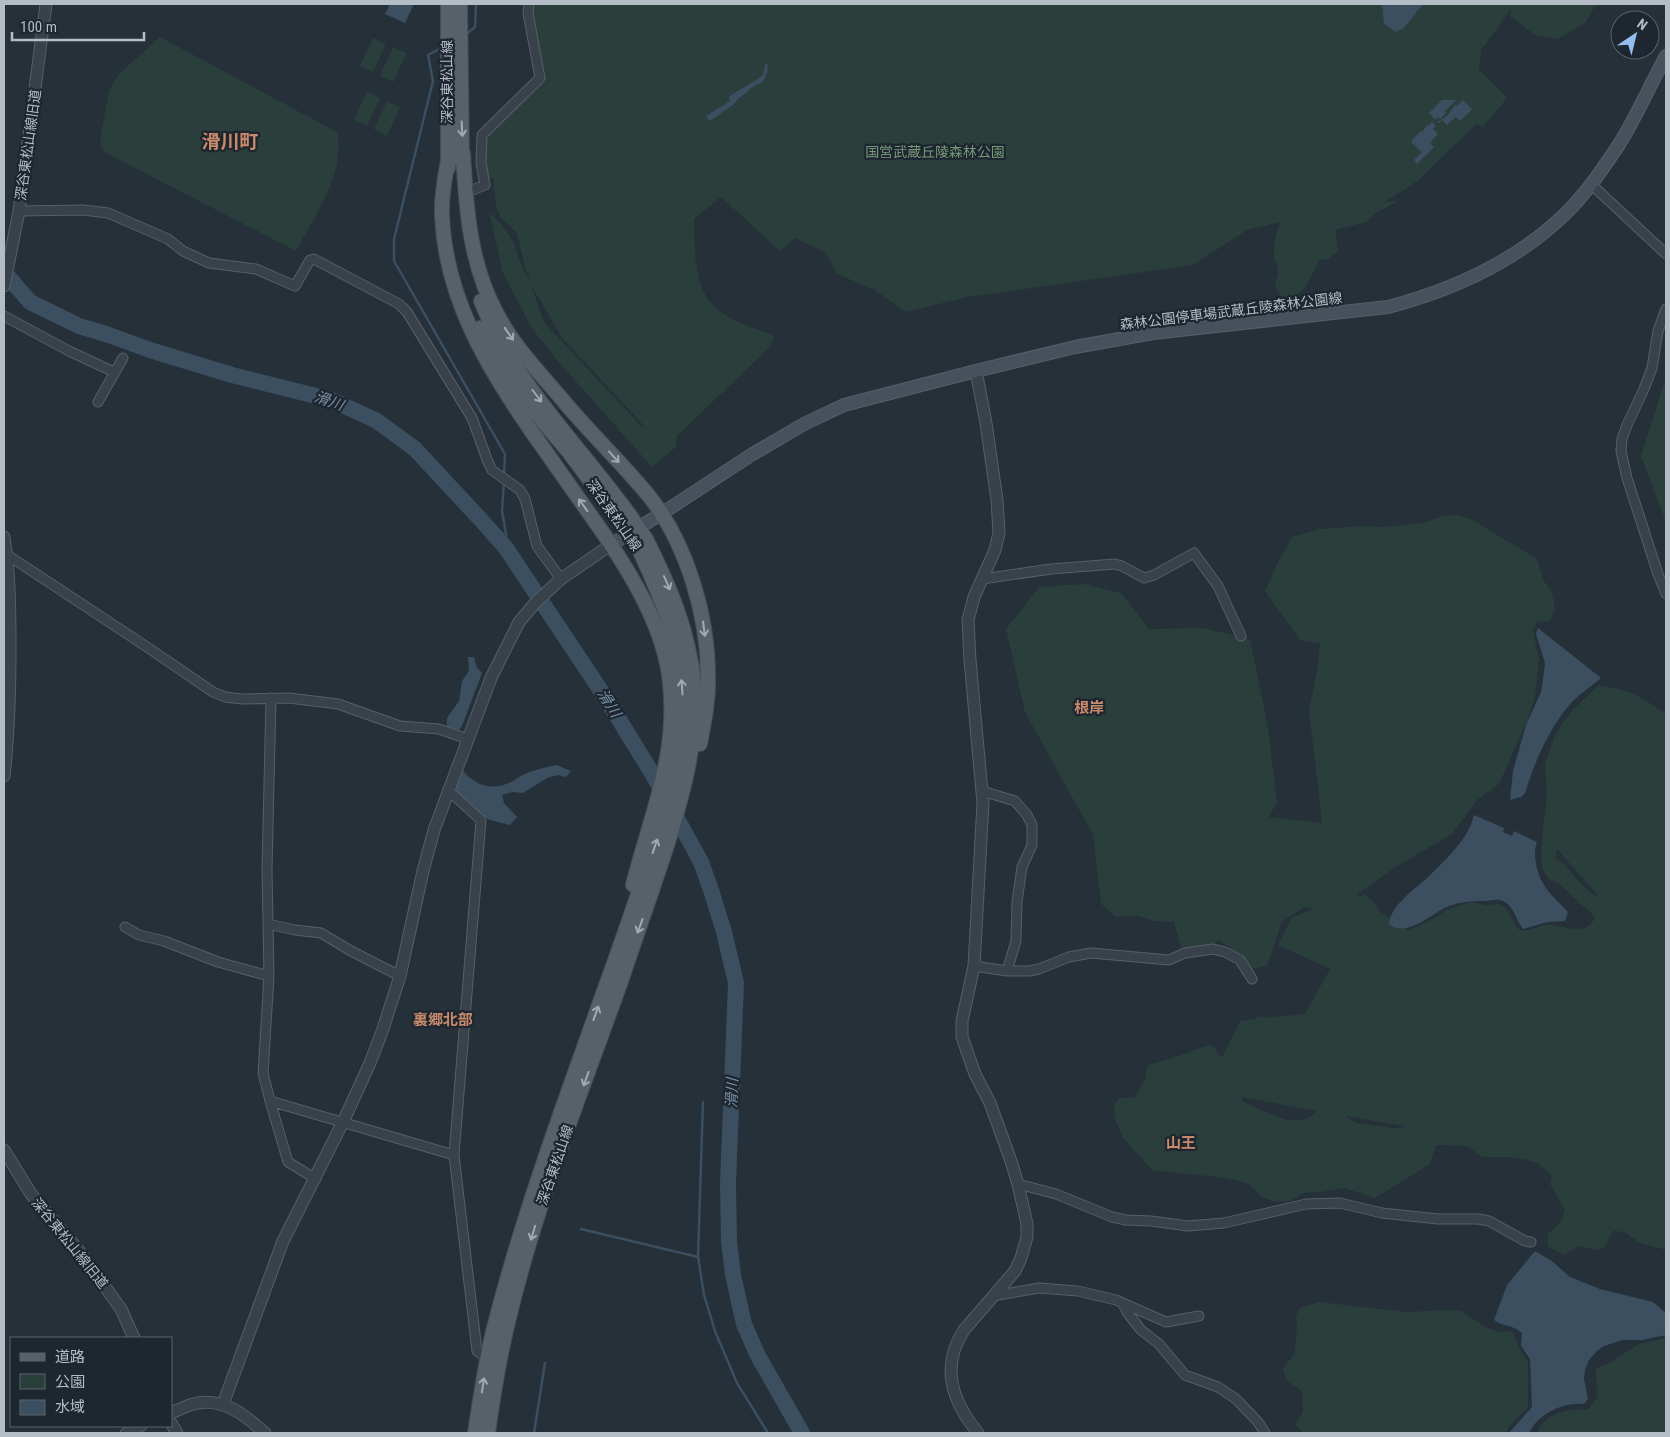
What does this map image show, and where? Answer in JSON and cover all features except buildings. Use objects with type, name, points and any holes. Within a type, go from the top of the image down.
[{"type":"main road","name":"深谷東松山線","points":[[448,4],[448,160],[451,226],[461,281],[477,323],[493,352],[524,399],[626,520]]},
{"type":"main road","name":"深谷東松山線","points":[[460,4],[460,99],[465,193],[477,265],[487,294],[503,326],[524,355],[588,431],[636,481],[662,514],[679,547],[698,598],[704,625],[708,676],[705,715],[693,783],[675,850],[648,904]]},
{"type":"main road","name":"森林公園停車場武蔵丘陵森林公園線","points":[[612,544],[662,514],[751,455],[804,424],[836,409],[880,395],[1075,348],[1153,333],[1388,307],[1424,297],[1455,285],[1504,260],[1541,234],[1565,214],[1591,184],[1619,144],[1666,56]]},
{"type":"main road","name":"深谷東松山線","points":[[463,153],[460,178],[463,236],[474,283],[488,318],[495,334],[533,391],[603,478],[626,520],[669,586],[682,621],[690,655],[694,686],[693,735],[690,764],[680,803],[648,904],[540,1210],[508,1323],[495,1386],[488,1433]]},
{"type":"main road","name":"深谷東松山線","points":[[448,160],[442,214],[444,239],[449,266],[465,318],[483,356],[499,383],[560,473],[612,544],[632,578],[661,641],[670,683],[672,734],[664,777],[632,889],[627,925]]},
{"type":"main road","name":"深谷東松山線","points":[[475,1433],[487,1358],[530,1200],[658,837],[673,786],[681,744],[682,704],[675,640],[641,542]]},
{"type":"street","name":"深谷東松山線旧道","points":[[4,286],[19,211],[46,4]]},
{"type":"street","points":[[465,193],[485,185],[481,163],[482,135],[540,78],[528,13],[530,4]]},
{"type":"street","points":[[1591,184],[1666,254]]},
{"type":"street","points":[[19,211],[83,210],[108,214],[168,239],[183,251],[209,263],[256,269],[295,286],[310,260],[314,259],[399,304],[407,312],[472,418],[492,470],[520,490],[525,499],[537,546],[557,582]]},
{"type":"street","points":[[1666,309],[1658,331],[1652,368],[1626,425],[1621,451],[1630,487],[1666,594]]},
{"type":"street","points":[[4,316],[68,351],[114,372]]},
{"type":"street","points":[[98,402],[123,358]]},
{"type":"street","points":[[976,371],[986,423],[999,519],[995,550],[974,597],[968,620],[968,640],[983,803],[974,966],[962,1021],[962,1037],[975,1074],[990,1103],[1018,1184],[1027,1224],[1025,1247],[1015,1271],[1005,1285],[992,1296],[958,1340],[951,1365],[954,1392],[959,1407],[978,1433]]},
{"type":"street","points":[[4,537],[6,554],[9,736],[4,776]]},
{"type":"street","points":[[223,1404],[283,1241],[344,1122],[370,1063],[400,976],[434,830],[491,678],[523,616],[557,582],[612,544]]},
{"type":"street","points":[[982,579],[1051,569],[1115,564],[1144,578],[1154,575],[1194,553],[1218,586],[1241,636]]},
{"type":"street","points":[[6,554],[213,692],[225,697],[242,699],[289,698],[338,704],[400,726],[439,729],[468,739]]},
{"type":"street","points":[[271,698],[267,869],[269,976],[263,1073],[288,1162],[316,1179]]},
{"type":"street","points":[[448,790],[481,820],[454,1155],[477,1351],[487,1358]]},
{"type":"street","points":[[982,791],[1014,801],[1027,815],[1032,826],[1032,845],[1022,867],[1017,902],[1016,941],[1007,971]]},
{"type":"street","points":[[268,924],[321,933],[400,976]]},
{"type":"street","points":[[125,927],[139,935],[164,941],[218,962],[269,976]]},
{"type":"street","points":[[974,966],[1007,971],[1029,971],[1069,957],[1091,953],[1169,960],[1185,953],[1213,949],[1225,952],[1240,960],[1252,979]]},
{"type":"street","points":[[270,1101],[454,1155]]},
{"type":"street","name":"深谷東松山線旧道","points":[[4,1150],[31,1194],[80,1252],[116,1301],[134,1337]]},
{"type":"street","points":[[1018,1184],[1056,1194],[1112,1217],[1126,1220],[1188,1226],[1224,1223],[1306,1204],[1340,1203],[1382,1213],[1490,1221],[1525,1241],[1531,1242]]},
{"type":"street","points":[[992,1296],[1039,1288],[1078,1291],[1102,1296],[1166,1322],[1198,1316]]},
{"type":"street","points":[[1123,1304],[1141,1330],[1159,1344],[1185,1375],[1218,1388],[1236,1399],[1258,1422],[1265,1433]]},
{"type":"street","points":[[172,1413],[193,1404],[223,1404],[241,1412],[265,1433]]},
{"type":"street","points":[[125,1433],[140,1427]]},
{"type":"green space","name":"国営武蔵丘陵森林公園","points":[[534,4],[1599,4],[1594,8],[1586,22],[1558,39],[1535,35],[1510,16],[1512,8],[1481,50],[1479,70],[1507,98],[1483,127],[1476,124],[1419,180],[1385,202],[1398,201],[1376,213],[1366,222],[1335,230],[1338,251],[1328,259],[1320,260],[1307,284],[1298,294],[1292,296],[1285,297],[1281,295],[1275,286],[1278,267],[1274,256],[1274,249],[1280,222],[1247,230],[1193,265],[968,297],[906,312],[873,289],[837,274],[826,253],[795,238],[780,251],[721,197],[694,219],[695,257],[700,282],[712,304],[721,312],[740,323],[774,336],[771,346],[676,437],[676,447],[652,467],[556,359],[531,327],[503,273],[489,212],[509,235],[522,268],[530,280],[517,233],[501,218],[496,206],[493,178],[487,178],[485,140],[488,134],[545,81],[530,16]],"holes":[[[531,285],[563,339],[645,427],[642,427],[544,322]]]},
{"type":"green space","points":[[160,37],[337,132],[339,148],[333,179],[320,209],[296,251],[104,152],[100,141],[109,90],[118,75]]},
{"type":"green space","points":[[373,38],[386,44],[373,72],[360,66]]},
{"type":"green space","points":[[393,47],[407,53],[393,82],[380,76]]},
{"type":"green space","points":[[367,91],[380,98],[367,126],[354,120]]},
{"type":"green space","points":[[387,101],[400,107],[387,136],[374,129]]},
{"type":"green space","points":[[1666,377],[1666,522],[1641,456]]},
{"type":"green space","points":[[1457,515],[1471,519],[1537,559],[1544,581],[1552,592],[1555,609],[1550,621],[1537,622],[1533,630],[1539,660],[1535,697],[1528,719],[1499,784],[1478,799],[1452,834],[1396,867],[1356,895],[1359,897],[1364,894],[1376,904],[1379,911],[1408,931],[1448,909],[1472,902],[1486,905],[1499,904],[1506,908],[1518,929],[1522,930],[1545,925],[1573,929],[1586,928],[1595,917],[1558,883],[1549,879],[1542,869],[1541,848],[1547,794],[1545,765],[1555,735],[1571,711],[1599,685],[1635,695],[1666,715],[1666,1250],[1640,1243],[1624,1232],[1613,1231],[1604,1248],[1594,1250],[1580,1246],[1563,1255],[1548,1246],[1548,1234],[1561,1222],[1565,1210],[1550,1184],[1552,1175],[1539,1164],[1525,1159],[1482,1157],[1467,1146],[1436,1145],[1430,1164],[1375,1198],[1344,1188],[1304,1193],[1290,1201],[1276,1202],[1260,1196],[1249,1184],[1226,1178],[1152,1170],[1123,1138],[1115,1119],[1114,1105],[1119,1098],[1134,1098],[1145,1080],[1148,1065],[1211,1044],[1222,1058],[1240,1021],[1264,1016],[1267,1018],[1305,1014],[1330,969],[1278,945],[1292,917],[1315,909],[1304,907],[1282,922],[1267,966],[1249,970],[1240,955],[1219,940],[1211,945],[1181,948],[1174,922],[1155,921],[1138,916],[1115,916],[1101,904],[1093,835],[1025,712],[1006,629],[1039,587],[1084,584],[1121,593],[1149,629],[1203,628],[1250,639],[1268,727],[1277,802],[1269,817],[1322,823],[1309,710],[1318,667],[1320,644],[1300,640],[1265,591],[1292,537],[1320,529],[1362,526],[1385,527],[1423,523],[1443,516]],"holes":[[[1558,850],[1599,897],[1587,889],[1556,858],[1556,851]],[[1241,1097],[1317,1111],[1308,1118],[1292,1120],[1275,1116],[1244,1102]],[[1346,1116],[1404,1126],[1395,1128],[1366,1125]]]},
{"type":"green space","points":[[1319,1302],[1408,1312],[1461,1311],[1487,1328],[1500,1332],[1512,1331],[1522,1353],[1528,1361],[1528,1407],[1505,1433],[1303,1433],[1295,1424],[1303,1412],[1302,1391],[1287,1381],[1283,1369],[1295,1353],[1297,1322],[1295,1317],[1300,1308]]},
{"type":"green space","points":[[1666,1338],[1666,1433],[1536,1433],[1546,1420],[1558,1413],[1588,1409],[1597,1398],[1596,1368],[1608,1364],[1639,1344]]},
{"type":"water","points":[[390,4],[414,4],[405,23],[385,14]]},
{"type":"water","points":[[1382,4],[1423,4],[1404,28],[1396,32],[1384,24]]},
{"type":"water","points":[[767,63],[768,70],[763,82],[754,86],[734,104],[710,121],[706,116],[730,101],[729,97],[763,75],[765,64]]},
{"type":"water","points":[[1442,100],[1456,100],[1440,119],[1438,117],[1436,120],[1429,113]]},
{"type":"water","points":[[1463,100],[1472,109],[1460,121],[1456,117],[1447,125],[1442,120],[1439,123],[1437,122],[1446,117],[1455,105],[1457,106]]},
{"type":"water","points":[[1432,122],[1436,126],[1433,129],[1438,134],[1430,143],[1434,147],[1417,164],[1414,160],[1422,152],[1412,143],[1412,140]]},
{"type":"water","points":[[1538,628],[1601,678],[1577,697],[1565,710],[1544,744],[1525,793],[1521,797],[1510,800],[1513,771],[1526,725],[1541,692],[1545,663],[1536,634]]},
{"type":"water","points":[[468,657],[474,657],[477,668],[482,673],[459,730],[447,726],[447,718],[459,701],[462,681],[469,671]]},
{"type":"water","points":[[557,765],[571,771],[566,777],[558,775],[547,778],[523,793],[513,792],[502,795],[504,803],[517,817],[510,825],[490,820],[483,816],[455,790],[463,771],[478,783],[496,786],[509,783],[531,772]]},
{"type":"water","points":[[1474,815],[1504,828],[1503,832],[1512,836],[1514,831],[1537,842],[1535,859],[1538,872],[1548,891],[1568,912],[1565,921],[1547,922],[1523,929],[1510,906],[1501,900],[1496,900],[1466,902],[1449,906],[1411,927],[1403,929],[1389,924],[1390,917],[1399,904],[1461,842],[1468,831]]},
{"type":"water","points":[[1535,1251],[1552,1261],[1570,1277],[1600,1289],[1653,1302],[1666,1313],[1666,1335],[1642,1340],[1623,1340],[1604,1346],[1589,1360],[1585,1370],[1584,1379],[1588,1399],[1584,1404],[1568,1405],[1552,1411],[1538,1420],[1529,1433],[1509,1433],[1532,1407],[1530,1359],[1521,1346],[1522,1333],[1494,1320],[1507,1285]]},
{"type":"waterway","points":[[465,35],[475,27],[476,4]]},
{"type":"waterway","points":[[443,47],[428,55],[433,81],[394,239],[394,261],[505,454],[504,475]]},
{"type":"waterway","name":"滑川","points":[[4,272],[30,302],[79,326],[232,375],[332,400],[377,421],[415,449],[506,548],[609,703],[653,775],[701,862],[711,890],[724,932],[736,983],[728,1183],[729,1242],[733,1275],[744,1324],[758,1356],[802,1433]]},
{"type":"waterway","points":[[504,481],[502,511],[506,534],[506,548]]},
{"type":"waterway","points":[[703,1102],[698,1257],[704,1295],[715,1331],[737,1383],[768,1433]]},
{"type":"waterway","points":[[581,1229],[698,1257]]},
{"type":"waterway","points":[[534,1433],[545,1363]]},
{"type":"district","name":"滑川町","points":[[230,141]]},
{"type":"district","name":"根岸","points":[[1089,708]]},
{"type":"district","name":"裏郷北部","points":[[443,1020]]},
{"type":"district","name":"山王","points":[[1181,1143]]}]
